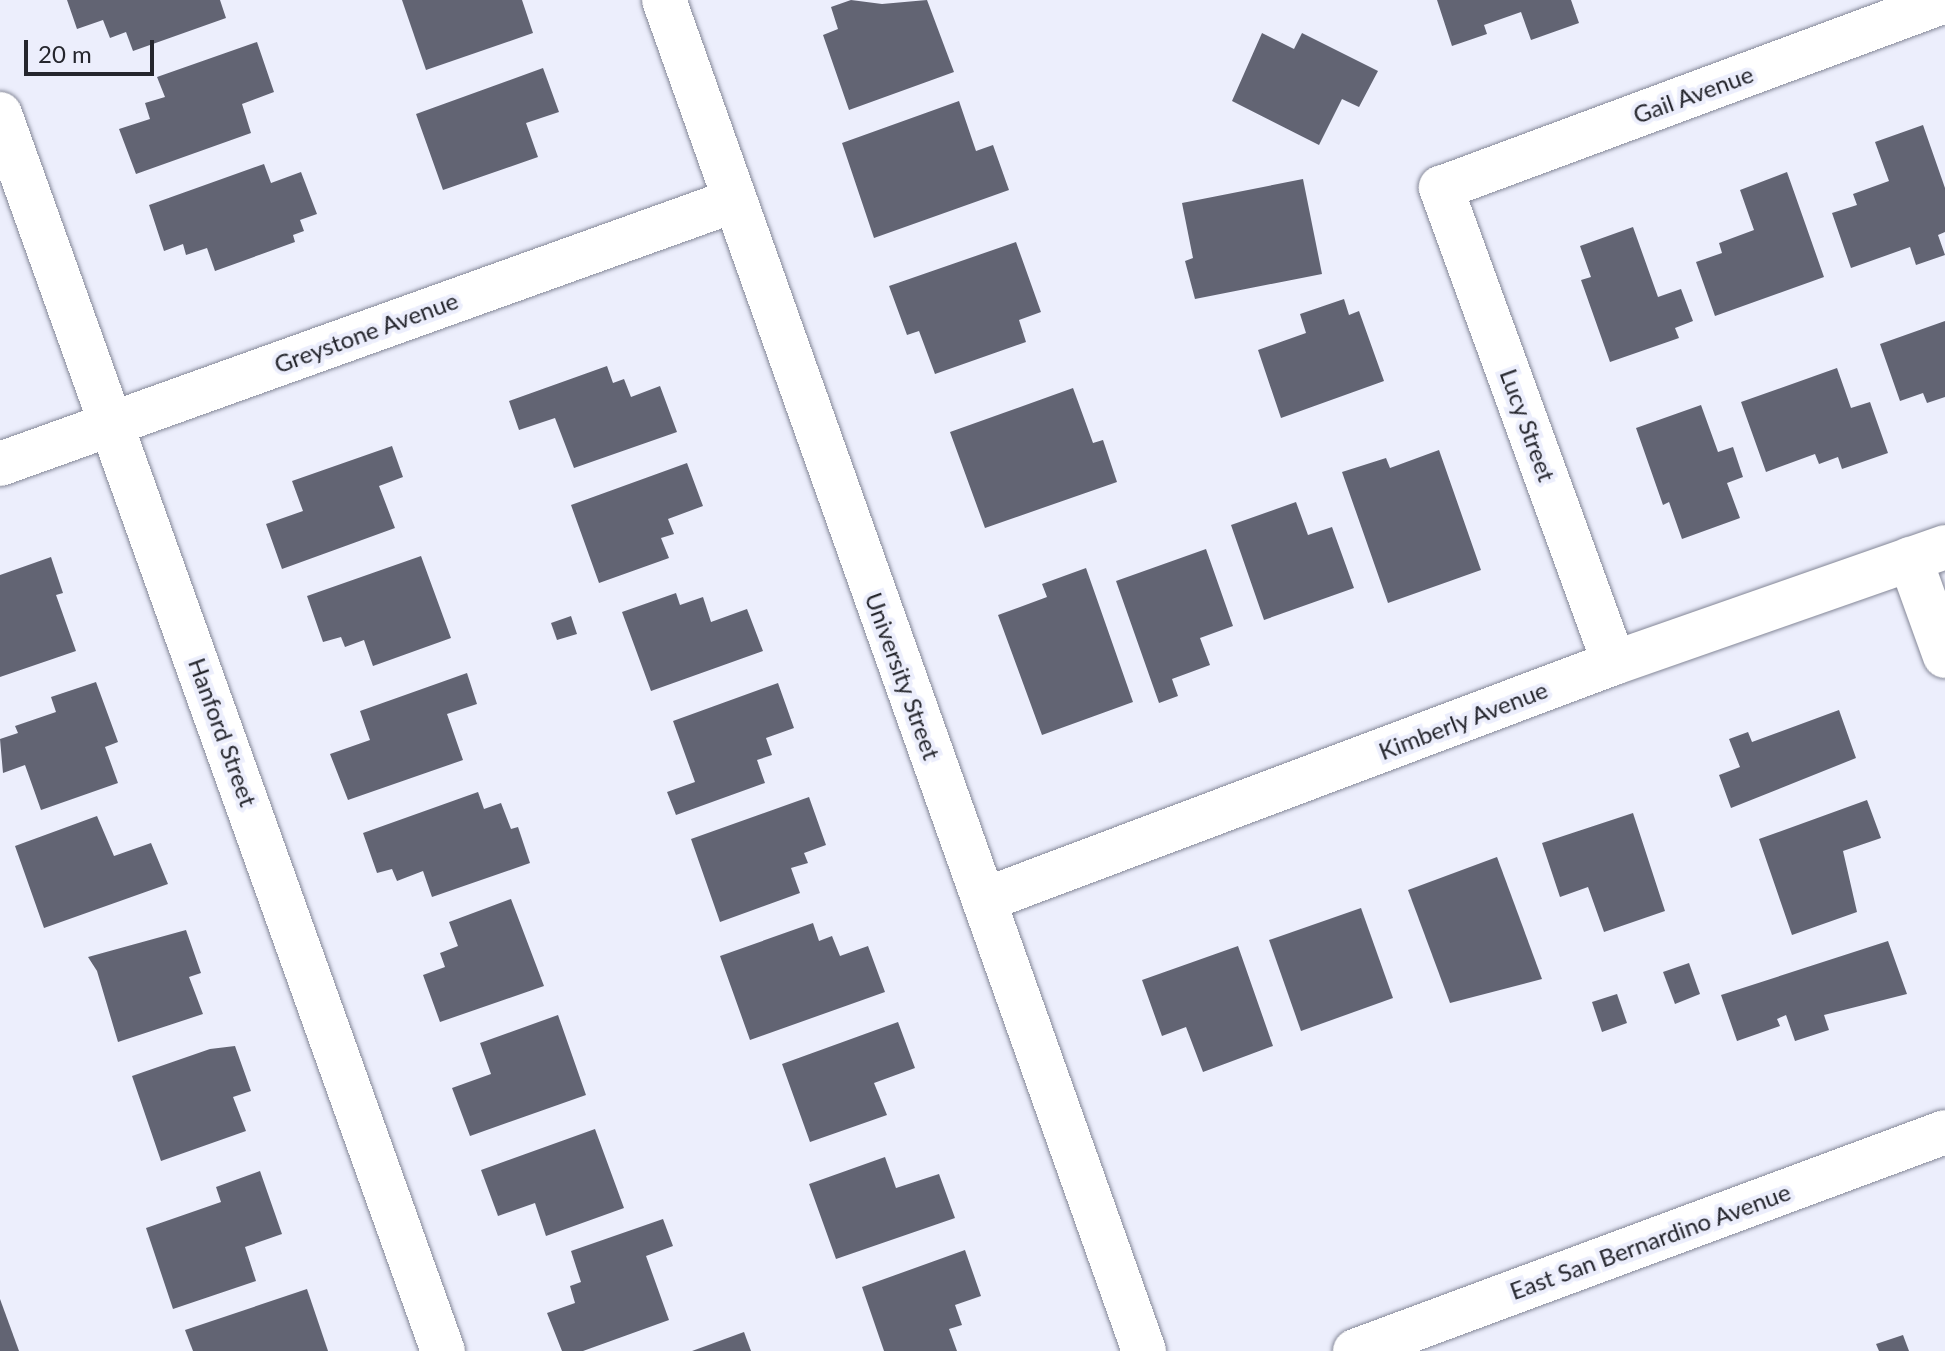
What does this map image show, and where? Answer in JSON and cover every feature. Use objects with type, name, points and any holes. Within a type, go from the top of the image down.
[{"type":"street","name":"University Street","points":[[664,0],[1144,1351]]},
{"type":"street","name":"Gail Avenue","points":[[1441,188],[1945,1]]},
{"type":"street","name":"Hanford Street","points":[[0,114],[443,1351]]},
{"type":"street","name":"Lucy Street","points":[[1441,188],[1614,663]]},
{"type":"street","name":"Greystone Avenue","points":[[0,464],[733,201]]},
{"type":"street","name":"Kimberly Avenue","points":[[984,900],[1614,663],[1928,553]]},
{"type":"street","points":[[1928,553],[1945,656]]},
{"type":"street","name":"East San Bernardino Avenue","points":[[1355,1351],[1945,1132]]},
{"type":"building","points":[[67,0],[220,0],[226,18],[133,51],[126,32],[110,38],[103,20],[77,29]]},
{"type":"building","points":[[402,0],[522,0],[533,33],[426,70]]},
{"type":"building","points":[[851,0],[882,4],[927,0],[954,72],[849,110],[823,35],[838,29],[831,7]]},
{"type":"building","points":[[1437,0],[1571,0],[1579,23],[1531,40],[1521,12],[1484,25],[1487,34],[1452,46]]},
{"type":"building","points":[[1262,33],[1294,49],[1302,33],[1378,71],[1359,107],[1342,99],[1319,145],[1232,101]]},
{"type":"building","points":[[257,42],[274,92],[242,104],[251,133],[136,174],[119,129],[150,119],[145,103],[165,97],[157,77]]},
{"type":"building","points":[[543,68],[559,112],[526,123],[538,157],[443,190],[416,114]]},
{"type":"building","points":[[959,101],[976,151],[993,145],[1009,190],[874,238],[842,143]]},
{"type":"building","points":[[1923,125],[1945,188],[1945,232],[1938,235],[1945,255],[1916,265],[1910,247],[1851,268],[1832,213],[1857,205],[1853,194],[1889,181],[1875,142]]},
{"type":"building","points":[[264,164],[271,183],[301,172],[317,214],[300,220],[304,231],[293,235],[295,242],[215,271],[207,248],[186,255],[183,244],[164,251],[149,205]]},
{"type":"building","points":[[1787,172],[1824,277],[1715,316],[1696,262],[1722,253],[1719,243],[1754,230],[1740,190]]},
{"type":"building","points":[[1303,179],[1322,274],[1195,299],[1185,261],[1193,258],[1182,203]]},
{"type":"building","points":[[1633,227],[1658,297],[1681,289],[1693,321],[1675,328],[1679,338],[1610,362],[1581,280],[1591,277],[1580,246]]},
{"type":"building","points":[[1016,242],[1041,312],[1019,320],[1026,342],[935,374],[919,331],[907,335],[889,286]]},
{"type":"building","points":[[1344,299],[1349,315],[1359,311],[1384,381],[1281,418],[1258,350],[1306,333],[1300,314]]},
{"type":"building","points":[[1945,321],[1945,397],[1927,403],[1923,393],[1900,401],[1880,344]]},
{"type":"building","points":[[607,366],[613,383],[624,379],[631,397],[660,386],[677,432],[574,468],[555,418],[519,430],[509,401]]},
{"type":"building","points":[[1837,368],[1851,408],[1870,402],[1888,453],[1842,469],[1838,457],[1819,464],[1815,454],[1766,472],[1741,402]]},
{"type":"building","points":[[1073,388],[1093,443],[1103,440],[1117,482],[985,528],[950,432]]},
{"type":"building","points":[[1701,405],[1718,452],[1733,447],[1743,477],[1727,483],[1740,518],[1682,539],[1669,502],[1663,505],[1636,428]]},
{"type":"building","points":[[392,446],[403,477],[379,486],[395,528],[282,569],[266,524],[303,511],[292,481]]},
{"type":"building","points":[[1439,450],[1481,570],[1388,603],[1342,472],[1386,458],[1390,468]]},
{"type":"building","points":[[687,463],[703,506],[668,519],[674,534],[661,538],[669,558],[599,583],[571,505]]},
{"type":"building","points":[[1296,502],[1308,535],[1332,527],[1354,588],[1264,620],[1231,525]]},
{"type":"building","points":[[1206,549],[1233,626],[1200,638],[1210,665],[1172,679],[1178,696],[1159,703],[1116,581]]},
{"type":"building","points":[[421,556],[451,638],[373,666],[364,640],[345,647],[341,637],[323,642],[307,596]]},
{"type":"building","points":[[51,557],[63,593],[56,595],[76,651],[0,677],[0,575]]},
{"type":"building","points":[[1086,568],[1133,702],[1042,735],[998,615],[1047,597],[1042,584]]},
{"type":"building","points":[[676,593],[680,605],[703,597],[711,622],[747,609],[763,651],[651,691],[622,612]]},
{"type":"building","points":[[571,616],[577,634],[557,640],[551,623]]},
{"type":"building","points":[[467,673],[477,704],[447,714],[463,760],[348,800],[330,754],[370,740],[360,711]]},
{"type":"building","points":[[96,682],[118,742],[105,747],[118,783],[41,810],[25,765],[3,773],[0,739],[18,733],[15,726],[56,712],[51,697]]},
{"type":"building","points":[[778,683],[794,728],[766,738],[772,755],[757,760],[765,783],[676,815],[667,792],[695,782],[673,721]]},
{"type":"building","points":[[1839,710],[1856,758],[1731,808],[1719,775],[1740,767],[1729,739],[1748,732],[1752,742]]},
{"type":"building","points":[[478,792],[484,809],[501,803],[511,829],[518,827],[530,863],[432,897],[423,871],[397,881],[392,869],[377,873],[363,833]]},
{"type":"building","points":[[809,797],[826,845],[804,853],[808,863],[791,868],[800,893],[720,922],[691,839]]},
{"type":"building","points":[[1867,800],[1881,838],[1843,851],[1857,912],[1792,935],[1759,839]]},
{"type":"building","points":[[1633,813],[1665,911],[1604,932],[1588,887],[1560,897],[1542,843]]},
{"type":"building","points":[[97,816],[114,856],[151,843],[168,884],[44,928],[15,846]]},
{"type":"building","points":[[1497,857],[1542,979],[1450,1003],[1408,890]]},
{"type":"building","points":[[511,899],[544,986],[440,1022],[423,975],[445,967],[440,953],[458,946],[449,922]]},
{"type":"building","points":[[1361,908],[1393,998],[1301,1031],[1269,940]]},
{"type":"building","points":[[813,923],[819,941],[832,936],[840,956],[868,946],[885,992],[750,1040],[720,956]]},
{"type":"building","points":[[186,930],[201,973],[189,977],[203,1014],[118,1042],[97,971],[88,957]]},
{"type":"building","points":[[1888,941],[1907,994],[1824,1015],[1829,1030],[1795,1041],[1786,1015],[1777,1019],[1780,1026],[1737,1041],[1721,995]]},
{"type":"building","points":[[1238,946],[1273,1046],[1203,1072],[1186,1027],[1162,1036],[1142,980]]},
{"type":"building","points":[[1689,963],[1700,994],[1675,1004],[1663,972]]},
{"type":"building","points":[[1617,994],[1627,1023],[1602,1032],[1592,1002]]},
{"type":"building","points":[[558,1015],[586,1095],[470,1136],[452,1088],[491,1074],[480,1043]]},
{"type":"building","points":[[898,1022],[915,1068],[874,1083],[887,1115],[810,1142],[782,1064]]},
{"type":"building","points":[[235,1046],[251,1091],[233,1097],[246,1131],[161,1161],[132,1076],[210,1049]]},
{"type":"building","points":[[595,1129],[624,1208],[546,1236],[535,1203],[498,1216],[481,1170]]},
{"type":"building","points":[[885,1157],[896,1188],[939,1174],[955,1218],[836,1259],[809,1184]]},
{"type":"building","points":[[260,1171],[282,1234],[245,1247],[256,1281],[173,1309],[146,1228],[221,1202],[216,1187]]},
{"type":"building","points":[[663,1219],[673,1246],[646,1256],[669,1320],[583,1351],[562,1351],[547,1313],[575,1303],[570,1286],[581,1282],[571,1251]]},
{"type":"building","points":[[965,1250],[981,1296],[955,1305],[962,1325],[949,1329],[957,1351],[884,1351],[862,1287]]},
{"type":"building","points":[[307,1289],[328,1351],[193,1351],[185,1330]]},
{"type":"building","points":[[0,1299],[19,1351],[0,1351]]},
{"type":"building","points":[[744,1332],[751,1351],[692,1351]]},
{"type":"building","points":[[1903,1335],[1909,1351],[1879,1351],[1876,1344]]}]
